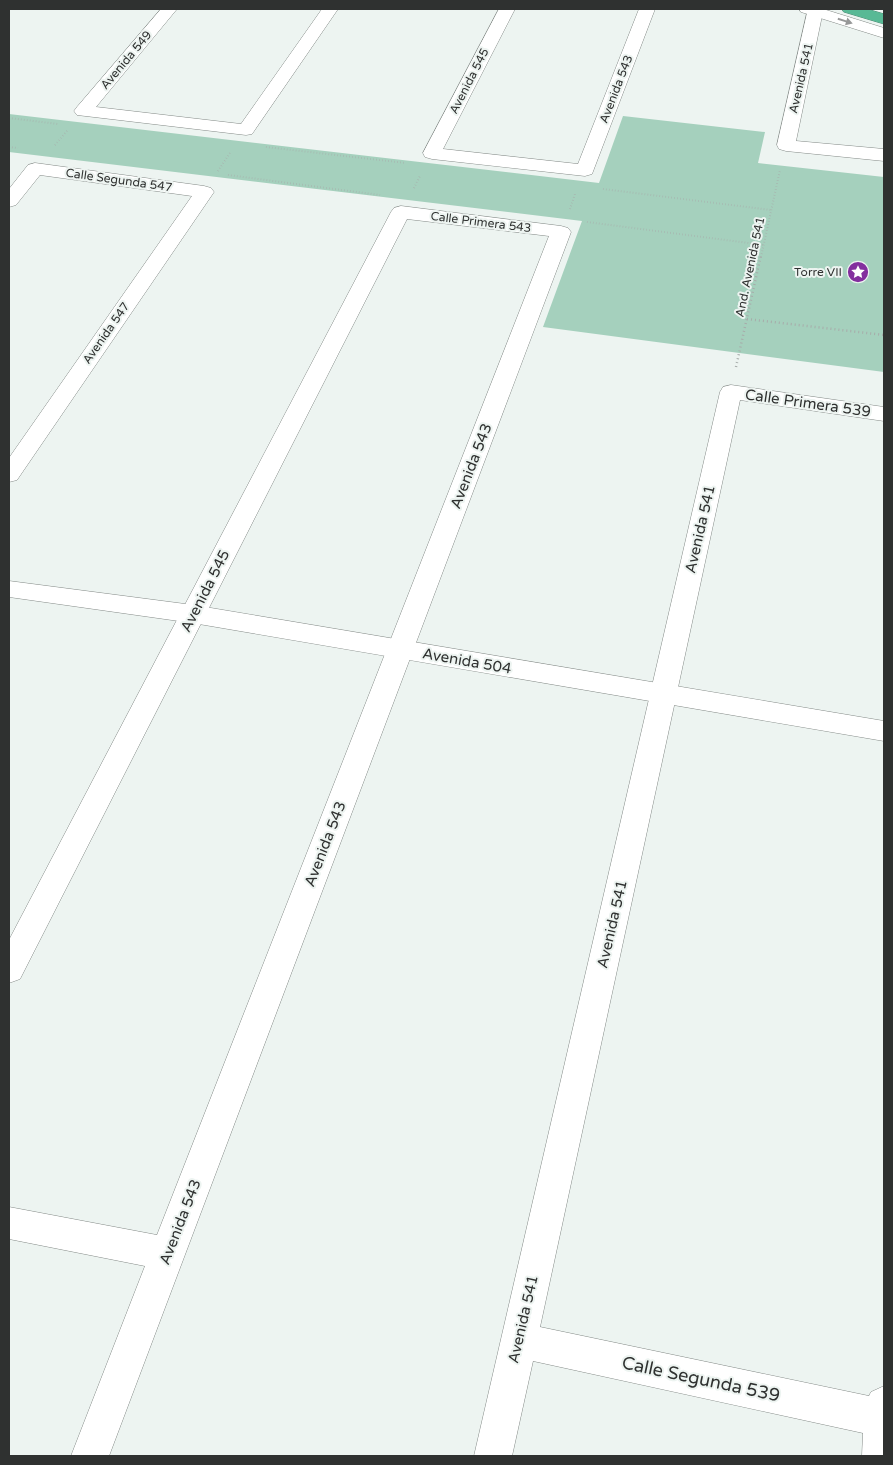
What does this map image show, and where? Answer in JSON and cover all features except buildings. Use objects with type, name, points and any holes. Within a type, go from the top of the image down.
[{"type":"highway","points":[[850,9],[884,19]]},
{"type":"street","name":"Avenida 549","points":[[84,111],[169,9]]},
{"type":"street","points":[[84,111],[241,137],[330,9]]},
{"type":"street","name":"Avenida 545","points":[[429,159],[507,9]]},
{"type":"street","name":"Avenida 543","points":[[582,178],[647,9]]},
{"type":"street","points":[[811,10],[884,32]]},
{"type":"street","name":"Avenida 541","points":[[786,145],[811,10]]},
{"type":"street","points":[[786,145],[884,155]]},
{"type":"street","points":[[429,159],[582,178]]},
{"type":"street","points":[[9,200],[35,169]]},
{"type":"street","name":"Calle Segunda 547","points":[[35,169],[204,192]]},
{"type":"street","name":"Avenida 547","points":[[9,475],[204,192]]},
{"type":"street","name":"Avenida 545","points":[[9,970],[401,212]]},
{"type":"street","name":"Calle Primera 543","points":[[401,212],[561,232]]},
{"type":"street","name":"Avenida 543","points":[[90,1456],[561,232]]},
{"type":"street","name":"Avenida 541","points":[[493,1456],[731,392]]},
{"type":"street","name":"Calle Primera 539","points":[[731,392],[884,414]]},
{"type":"street","name":"Avenida 504","points":[[9,576],[50,593]]},
{"type":"street","name":"Avenida 504","points":[[9,589],[50,593],[193,614],[884,731]]},
{"type":"street","points":[[9,1223],[168,1254]]},
{"type":"street","name":"Calle Segunda 539","points":[[519,1340],[884,1412]]},
{"type":"street","points":[[881,1456],[884,1412]]},
{"type":"path","points":[[35,169],[84,111]]},
{"type":"path","points":[[9,118],[71,125]]},
{"type":"path","points":[[204,192],[241,137],[429,159],[401,212]]},
{"type":"path","name":"And. Avenida 541","points":[[731,392],[786,145]]},
{"type":"path","points":[[561,232],[582,178],[771,210]]},
{"type":"path","points":[[747,319],[884,335]]},
{"type":"green space","points":[[9,114],[599,183],[623,116],[765,132],[758,163],[884,177],[884,372],[543,327],[582,221],[9,152]]},
{"type":"place","name":"Torre VII","points":[[858,272]]}]
